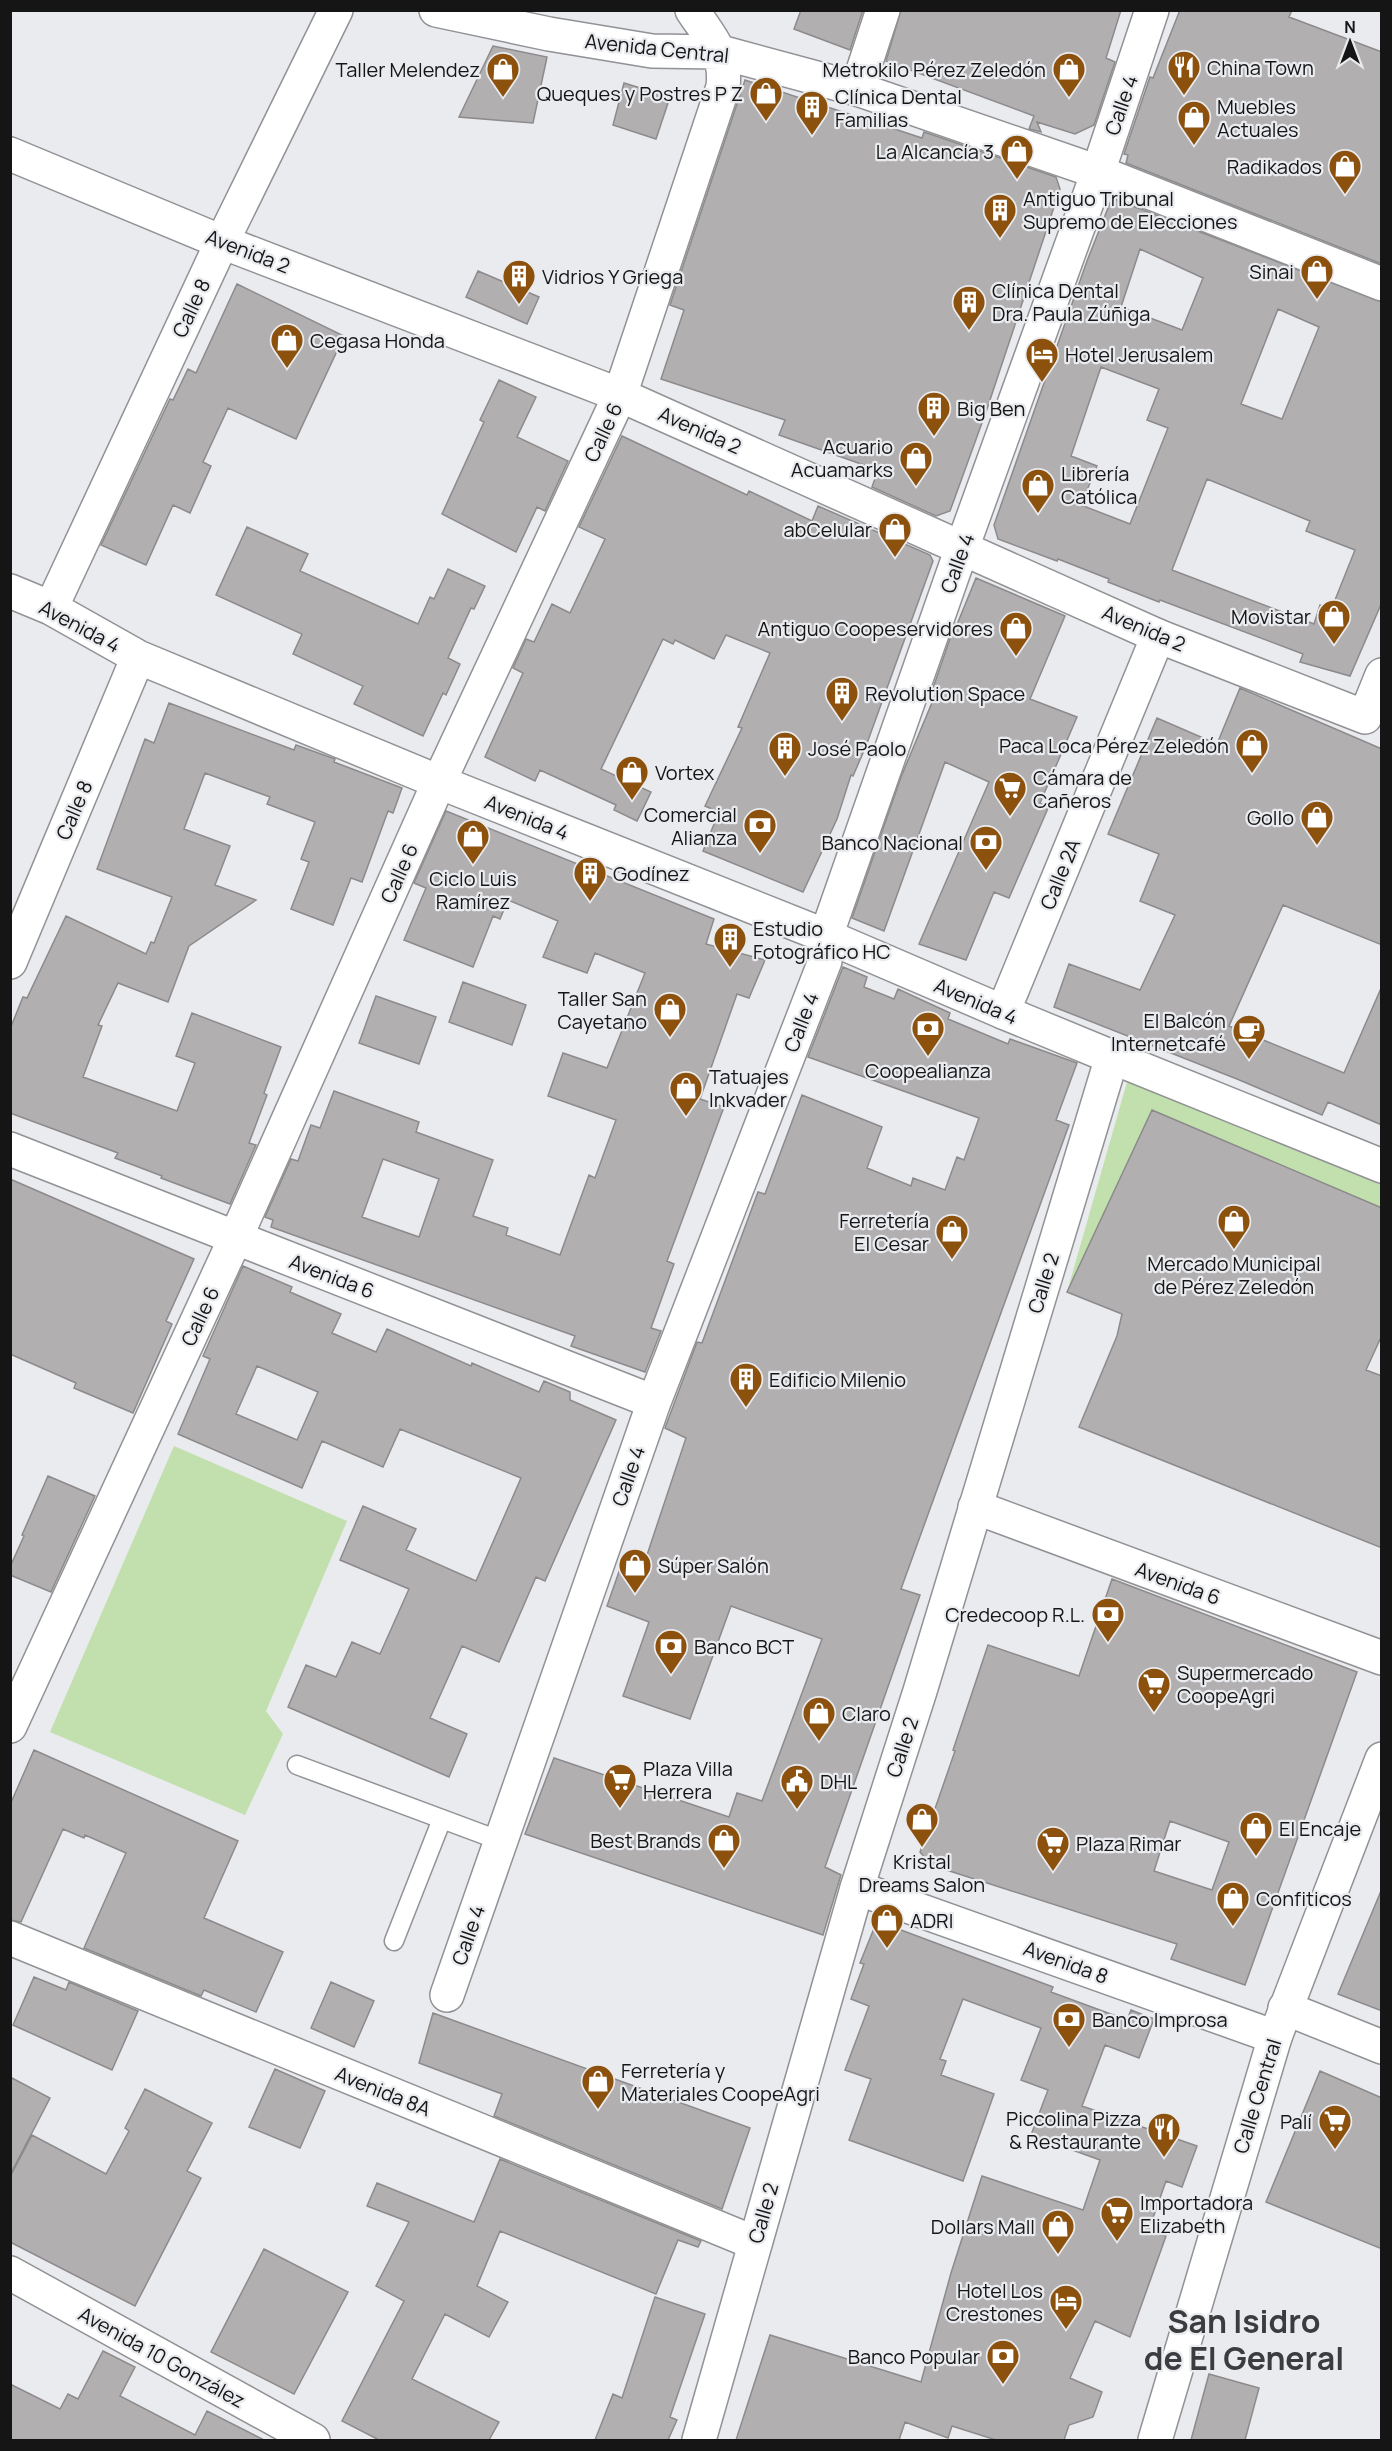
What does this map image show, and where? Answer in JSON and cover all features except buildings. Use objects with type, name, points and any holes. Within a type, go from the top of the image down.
[{"type":"street","name":"Calle 8","points":[[51,608],[222,242],[336,10]]},
{"type":"street","name":"Avenida Central","points":[[436,10],[549,34],[652,51],[720,52],[857,89],[1098,172],[1382,284]]},
{"type":"street","name":"Calle 6","points":[[10,1726],[236,1239],[439,782],[620,395],[723,87],[725,70],[720,52],[692,10]]},
{"type":"street","points":[[857,89],[883,10]]},
{"type":"street","name":"Calle 4","points":[[447,1995],[654,1402],[825,961],[826,936],[962,548],[1098,172],[1152,10]]},
{"type":"street","name":"Avenida 2","points":[[10,154],[222,242],[620,395],[1158,636],[1373,721]]},
{"type":"street","name":"Avenida 4","points":[[10,591],[51,608],[138,657],[439,782],[826,936],[1002,1012],[1382,1166]]},
{"type":"street","name":"Calle 2A","points":[[1002,1012],[1158,636]]},
{"type":"street","name":"Calle 8","points":[[10,962],[138,657]]},
{"type":"street","points":[[1373,721],[1382,675]]},
{"type":"street","name":"Calle 2","points":[[699,2440],[856,1888],[920,1691],[1112,1057]]},
{"type":"street","name":"Avenida 6","points":[[10,1149],[654,1402]]},
{"type":"street","name":"Avenida 6","points":[[975,1507],[1382,1658]]},
{"type":"street","name":"Calle Central","points":[[1155,2440],[1280,2022],[1382,1759]]},
{"type":"street","name":"Avenida 8","points":[[856,1888],[1280,2022],[1382,2047]]},
{"type":"street","name":"Avenida 8A","points":[[10,1938],[755,2243]]},
{"type":"street","name":"Avenida 10 González","points":[[10,2272],[313,2440]]},
{"type":"lane","points":[[297,1765],[501,1841]]},
{"type":"lane","points":[[394,1941],[442,1819]]},
{"type":"green space","points":[[1129,1075],[1381,1179],[1381,1208],[1152,1110],[1067,1292]]},
{"type":"green space","points":[[174,1446],[347,1521],[266,1711],[283,1734],[245,1815],[50,1732]]},
{"type":"place","name":"China Town","points":[[1184,96]]},
{"type":"place","name":"Taller Melendez","points":[[503,98]]},
{"type":"place","name":"Metrokilo Pérez Zeledón","points":[[1069,98]]},
{"type":"place","name":"Queques y Postres P Z","points":[[766,122]]},
{"type":"place","name":"Clínica Dental Familias","points":[[812,136]]},
{"type":"place","name":"Muebles Actuales","points":[[1194,146]]},
{"type":"place","name":"La Alcancía 3","points":[[1017,180]]},
{"type":"place","name":"Radikados","points":[[1345,195]]},
{"type":"place","name":"Antiguo Tribunal Supremo de Elecciones","points":[[1000,239]]},
{"type":"place","name":"Sinai","points":[[1317,300]]},
{"type":"place","name":"Vidrios Y Griega","points":[[519,305]]},
{"type":"place","name":"Clínica Dental Dra. Paula Zúñiga","points":[[969,331]]},
{"type":"place","name":"Cegasa Honda","points":[[287,369]]},
{"type":"place","name":"Hotel Jerusalem","points":[[1042,383]]},
{"type":"place","name":"Big Ben","points":[[934,437]]},
{"type":"place","name":"Acuario Acuamarks","points":[[916,487]]},
{"type":"place","name":"Librería Católica","points":[[1038,514]]},
{"type":"place","name":"abCelular","points":[[895,558]]},
{"type":"place","name":"Movistar","points":[[1334,645]]},
{"type":"place","name":"Antiguo Coopeservidores","points":[[1016,657]]},
{"type":"place","name":"Revolution Space","points":[[842,722]]},
{"type":"place","name":"Paca Loca Pérez Zeledón","points":[[1252,774]]},
{"type":"place","name":"José Paolo","points":[[785,777]]},
{"type":"place","name":"Vortex","points":[[632,801]]},
{"type":"place","name":"Cámara de Cañeros","points":[[1010,817]]},
{"type":"place","name":"Gollo","points":[[1317,846]]},
{"type":"place","name":"Comercial Alianza","points":[[760,854]]},
{"type":"place","name":"Ciclo Luis Ramírez","points":[[473,865]]},
{"type":"place","name":"Banco Nacional","points":[[986,871]]},
{"type":"place","name":"Godínez","points":[[590,902]]},
{"type":"place","name":"Estudio Fotográfico HC","points":[[730,968]]},
{"type":"place","name":"Taller San Cayetano","points":[[670,1038]]},
{"type":"place","name":"Coopealianza","points":[[928,1057]]},
{"type":"place","name":"El Balcón Internetcafé","points":[[1249,1060]]},
{"type":"place","name":"Tatuajes Inkvader","points":[[686,1117]]},
{"type":"place","name":"Mercado Municipal de Pérez Zeledón","points":[[1234,1250]]},
{"type":"place","name":"Ferretería El Cesar","points":[[952,1260]]},
{"type":"place","name":"Edificio Milenio","points":[[746,1408]]},
{"type":"place","name":"Súper Salón","points":[[635,1594]]},
{"type":"place","name":"Credecoop R.L.","points":[[1108,1643]]},
{"type":"place","name":"Banco BCT","points":[[671,1675]]},
{"type":"place","name":"Supermercado CoopeAgri","points":[[1154,1713]]},
{"type":"place","name":"Claro","points":[[819,1742]]},
{"type":"place","name":"Plaza Villa Herrera","points":[[620,1809]]},
{"type":"place","name":"DHL","points":[[797,1810]]},
{"type":"place","name":"Kristal Dreams Salon","points":[[922,1848]]},
{"type":"place","name":"El Encaje","points":[[1256,1857]]},
{"type":"place","name":"Best Brands","points":[[724,1869]]},
{"type":"place","name":"Plaza Rimar","points":[[1053,1872]]},
{"type":"place","name":"Confiticos","points":[[1233,1927]]},
{"type":"place","name":"ADRI","points":[[887,1949]]},
{"type":"place","name":"Banco Improsa","points":[[1069,2048]]},
{"type":"place","name":"Ferretería y Materiales CoopeAgri","points":[[598,2110]]},
{"type":"place","name":"Palí","points":[[1335,2150]]},
{"type":"place","name":"Piccolina Pizza & Restaurante","points":[[1164,2158]]},
{"type":"place","name":"Importadora Elizabeth","points":[[1117,2242]]},
{"type":"place","name":"Dollars Mall","points":[[1058,2255]]},
{"type":"place","name":"Hotel Los Crestones","points":[[1066,2330]]},
{"type":"place","name":"Banco Popular","points":[[1003,2385]]},
{"type":"district","name":"San Isidro de El General","points":[[1244,2340]]}]
